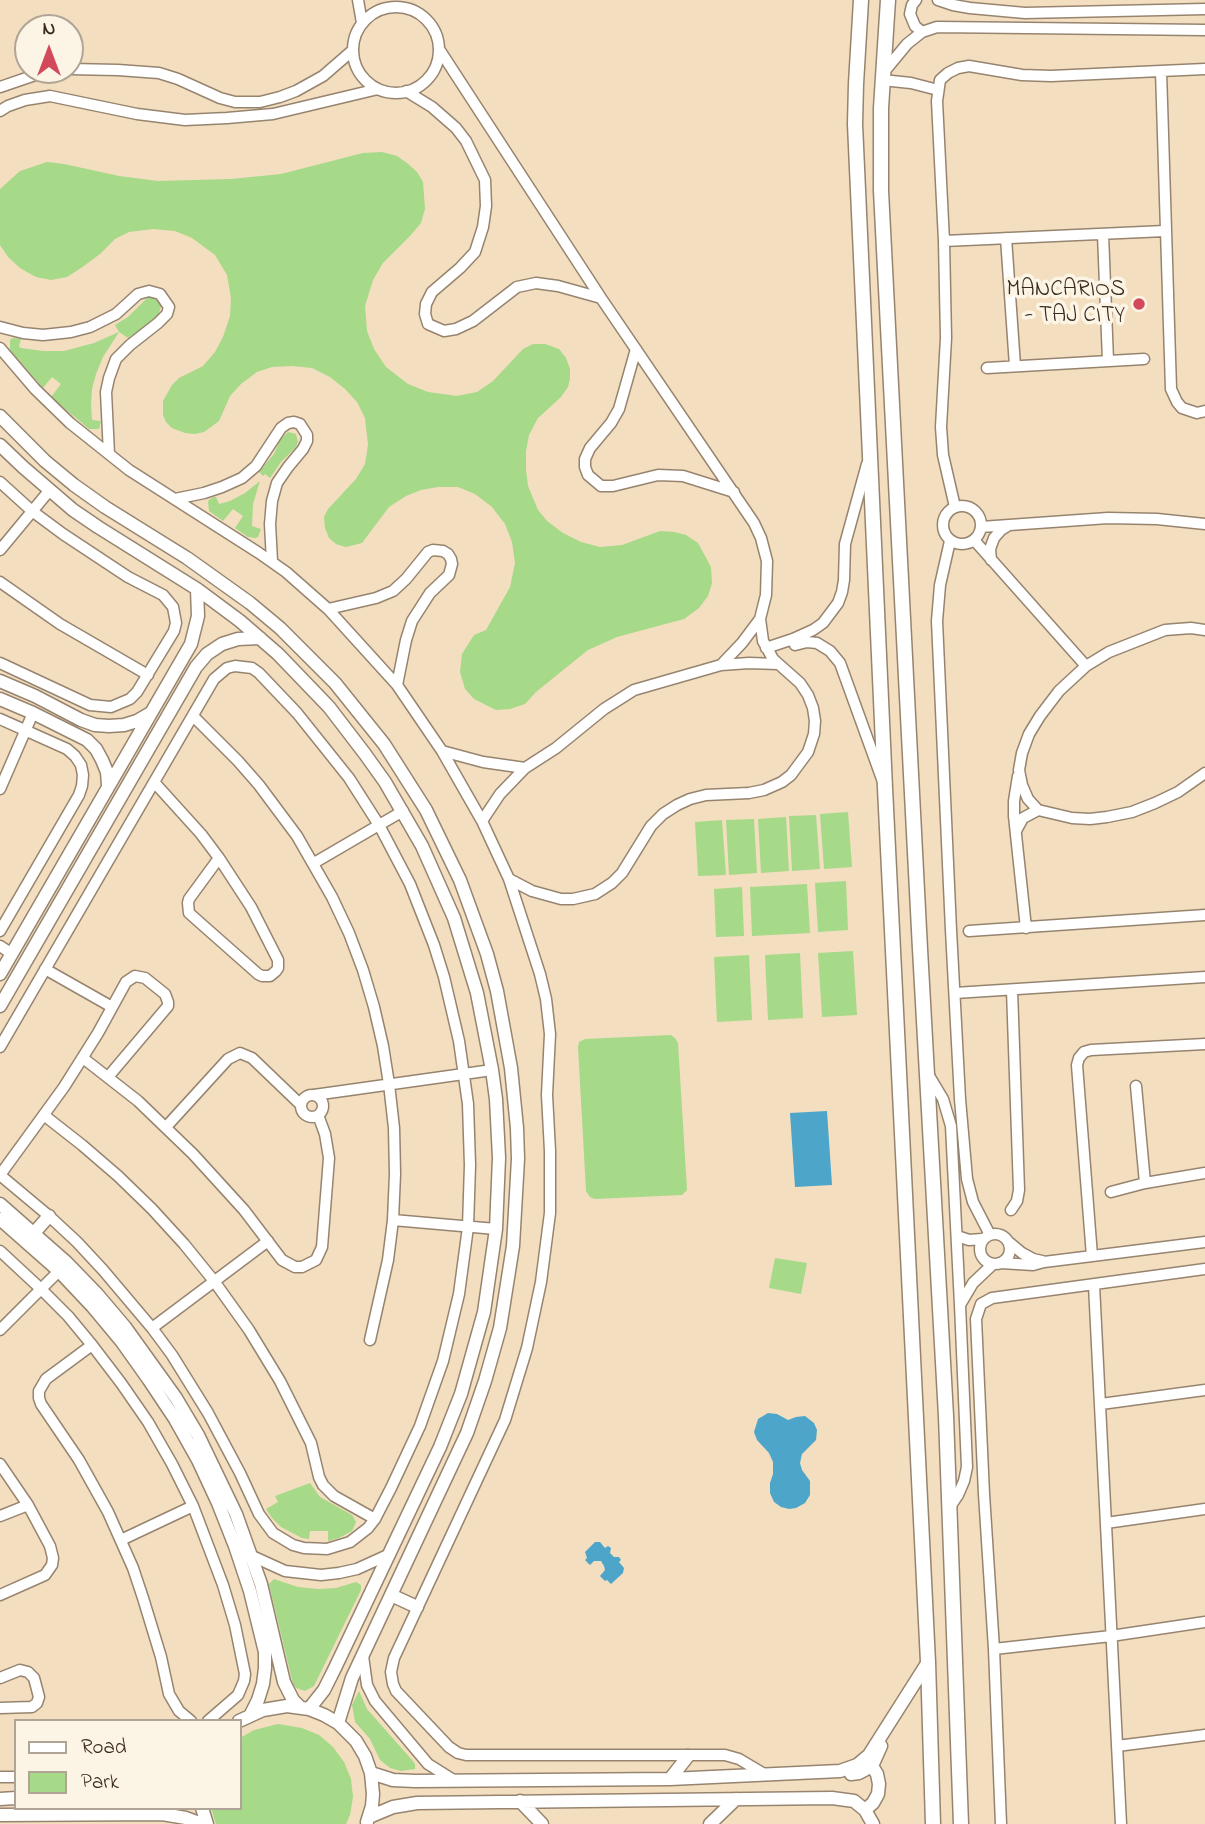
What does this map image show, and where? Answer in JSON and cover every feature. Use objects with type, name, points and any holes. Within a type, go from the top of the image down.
[{"type":"main road","points":[[861,0],[855,124],[928,1662],[933,1824]]},
{"type":"main road","points":[[888,0],[880,135],[881,191],[946,1416],[961,1824]]},
{"type":"street","points":[[358,0],[362,23]]},
{"type":"street","points":[[916,0],[910,14],[915,26],[922,32]]},
{"type":"street","points":[[938,0],[961,7],[1025,13],[1205,9]]},
{"type":"street","points":[[400,4],[429,22],[438,39],[438,58],[430,76],[415,88],[387,92],[369,83],[357,69],[354,41],[362,23],[376,11],[400,4]]},
{"type":"street","points":[[938,90],[883,76],[907,44],[922,32],[937,27],[1205,30]]},
{"type":"street","points":[[439,49],[601,298],[754,523],[767,561],[766,595],[760,618],[761,634],[768,651],[778,664],[808,695],[815,722],[812,743],[806,758],[791,775],[764,790],[706,795],[677,805],[651,826],[622,873],[595,894],[561,900],[540,894],[509,879]]},
{"type":"street","points":[[84,69],[159,73],[236,102],[260,102],[296,91],[323,76],[353,50]]},
{"type":"street","points":[[955,508],[943,455],[941,427],[946,338],[937,115],[940,80],[958,68],[969,66],[1022,75],[1051,76],[1205,69]]},
{"type":"street","points":[[1161,71],[1171,389],[1182,408],[1197,413],[1205,411]]},
{"type":"street","points":[[0,111],[25,100],[50,96],[137,114],[185,120],[227,118],[273,114],[378,89]]},
{"type":"street","points":[[406,91],[432,107],[456,128],[466,141],[485,180],[486,206],[475,252],[432,292],[426,304],[428,324],[444,331],[456,329],[473,321],[517,287],[536,283],[601,298]]},
{"type":"street","points":[[944,241],[1165,231]]},
{"type":"street","points":[[1103,234],[1108,361]]},
{"type":"street","points":[[1006,238],[1016,366]]},
{"type":"street","points":[[0,327],[43,335],[71,332],[90,327],[116,314],[138,294],[149,291],[160,294],[169,307],[167,314],[116,359],[109,378],[106,392],[108,454]]},
{"type":"street","points":[[0,348],[34,389],[108,454],[272,561],[328,609],[397,685],[442,751],[482,821],[509,879],[540,974],[549,1023],[547,1095],[551,1181],[541,1282],[527,1348],[505,1420],[394,1658],[391,1672],[396,1691],[440,1739],[458,1753],[725,1755],[739,1759],[766,1774]]},
{"type":"street","points":[[636,349],[618,409],[585,459],[588,475],[601,486],[658,475],[683,476],[734,492]]},
{"type":"street","points":[[987,368],[1144,359]]},
{"type":"street","points":[[0,416],[45,461],[74,485],[219,580],[280,628],[308,655],[384,744],[426,810],[460,880],[487,954],[505,1030],[515,1098],[518,1159],[516,1219],[500,1328],[477,1407],[457,1458],[348,1689],[338,1723]]},
{"type":"street","points":[[175,499],[204,493],[242,478],[257,466],[281,428],[294,422],[300,424],[307,435],[307,441],[277,483],[272,501],[272,561]]},
{"type":"street","points":[[0,445],[50,491],[98,527],[197,589],[260,638],[313,689],[345,726],[403,811],[439,881],[458,930],[477,993],[492,1070],[499,1148],[497,1223],[484,1312],[461,1394],[440,1447],[330,1679],[304,1708]]},
{"type":"street","points":[[768,651],[800,643],[831,614],[842,592],[845,544],[870,455]]},
{"type":"street","points":[[0,482],[32,511],[95,556],[163,595],[169,600],[176,615],[174,631],[137,692],[130,699],[111,707],[90,705],[0,663]]},
{"type":"street","points":[[0,550],[50,491]]},
{"type":"street","points":[[962,506],[976,513],[981,527],[974,540],[958,544],[950,541],[942,527],[948,512],[962,506]]},
{"type":"street","points":[[981,527],[1108,518],[1205,524]]},
{"type":"street","points":[[990,560],[994,538],[1010,524]]},
{"type":"street","points":[[142,555],[155,538]]},
{"type":"street","points":[[974,540],[1086,666]]},
{"type":"street","points":[[950,541],[940,585],[936,621],[960,1099],[967,1179],[986,1237],[979,1250],[981,1256],[985,1261],[996,1264],[1033,1265],[1205,1242]]},
{"type":"street","points":[[328,609],[369,600],[393,591],[428,552],[433,550],[448,554],[452,564],[449,575],[430,593],[412,621],[397,685]]},
{"type":"street","points":[[0,582],[60,624],[148,675]]},
{"type":"street","points":[[0,974],[191,644],[198,616],[197,589]]},
{"type":"street","points":[[721,665],[742,643],[760,618]]},
{"type":"street","points":[[1026,928],[1014,801],[1022,753],[1029,734],[1059,691],[1086,666],[1109,652],[1165,630],[1205,630]]},
{"type":"street","points":[[809,637],[840,663],[885,788]]},
{"type":"street","points":[[0,1006],[196,667],[207,654],[222,644],[238,639],[260,638]]},
{"type":"street","points":[[482,821],[500,794],[525,768],[634,690],[721,665],[778,664]]},
{"type":"street","points":[[0,1047],[220,673],[235,666],[251,668],[316,734],[349,778],[379,825],[410,884],[434,946],[452,1009],[464,1074],[470,1145],[468,1227],[459,1294],[443,1361],[411,1447],[375,1519],[359,1536],[327,1549],[293,1545],[273,1533],[259,1514],[208,1413],[152,1328],[103,1270],[49,1216],[0,1175],[83,1058],[126,982],[135,976],[145,978],[165,994],[168,1002],[165,1010],[108,1077]]},
{"type":"street","points":[[0,681],[95,725],[124,725],[150,714]]},
{"type":"street","points":[[0,699],[87,740],[102,760],[108,785]]},
{"type":"street","points":[[0,789],[33,713]]},
{"type":"street","points":[[345,726],[360,713]]},
{"type":"street","points":[[193,716],[224,745],[259,785],[314,863],[332,897],[363,970],[374,1007],[389,1084],[395,1174],[393,1220],[380,1300],[370,1340]]},
{"type":"street","points":[[0,719],[67,749],[81,765],[83,775],[79,795],[0,930]]},
{"type":"street","points":[[442,751],[484,762],[525,768]]},
{"type":"street","points":[[1019,770],[1021,785],[1038,810],[1090,819],[1132,811],[1155,803],[1178,792],[1205,773]]},
{"type":"street","points":[[154,782],[188,818],[219,858],[251,907],[278,960],[278,968],[270,976],[258,974],[189,913],[189,899],[219,858]]},
{"type":"street","points":[[1016,831],[1023,818],[1038,810]]},
{"type":"street","points":[[314,863],[403,811]]},
{"type":"street","points":[[969,931],[1205,915]]},
{"type":"street","points":[[0,946],[12,954]]},
{"type":"street","points":[[45,969],[112,1007]]},
{"type":"street","points":[[955,993],[1205,977]]},
{"type":"street","points":[[1011,1210],[1019,1191],[1012,990]]},
{"type":"street","points":[[1092,1256],[1077,1065],[1079,1058],[1090,1050],[1200,1044]]},
{"type":"street","points":[[166,1127],[228,1059],[240,1053],[252,1058],[301,1105],[305,1115],[312,1117],[321,1112],[323,1105],[320,1098],[314,1095]]},
{"type":"street","points":[[83,1058],[166,1127],[219,1181],[282,1260],[295,1267],[310,1265],[320,1254],[322,1247],[329,1158],[326,1134],[318,1115]]},
{"type":"street","points":[[301,1105],[305,1097],[314,1095],[492,1070]]},
{"type":"street","points":[[928,1074],[943,1099],[952,1136],[967,1467],[961,1488],[950,1507]]},
{"type":"street","points":[[1136,1086],[1144,1183]]},
{"type":"street","points":[[44,1115],[126,1184],[184,1244],[214,1281],[280,1381],[311,1443],[323,1485],[334,1496],[375,1519]]},
{"type":"street","points":[[1111,1192],[1144,1183],[1205,1173]]},
{"type":"street","points":[[0,1204],[66,1262],[97,1294],[164,1380],[198,1436],[218,1474],[252,1556],[269,1613],[284,1682],[288,1691],[304,1708]]},
{"type":"street","points":[[34,1233],[49,1216]]},
{"type":"street","points":[[0,1219],[59,1271],[92,1306],[149,1380],[198,1460],[235,1546],[250,1591],[265,1652],[263,1684],[258,1700],[245,1717]]},
{"type":"street","points":[[393,1220],[468,1227],[516,1219]]},
{"type":"street","points":[[957,1236],[969,1240],[996,1234],[1033,1259],[1044,1262]]},
{"type":"street","points":[[152,1328],[268,1241]]},
{"type":"street","points":[[960,1305],[973,1283],[1009,1256],[1010,1243]]},
{"type":"street","points":[[0,1251],[41,1289],[92,1345],[121,1383],[148,1422],[193,1506],[223,1585],[245,1674],[238,1695],[210,1719]]},
{"type":"street","points":[[1001,1824],[976,1319],[978,1312],[981,1304],[992,1298],[1205,1269]]},
{"type":"street","points":[[0,1330],[59,1271]]},
{"type":"street","points":[[1094,1284],[1121,1824]]},
{"type":"street","points":[[92,1345],[46,1379],[41,1384],[39,1398],[89,1477],[121,1540],[150,1617],[169,1694],[179,1711],[189,1719]]},
{"type":"street","points":[[1101,1404],[1205,1390]]},
{"type":"street","points":[[0,1464],[28,1505],[53,1552],[49,1570],[39,1578],[0,1595]]},
{"type":"street","points":[[0,1516],[28,1505]]},
{"type":"street","points":[[121,1540],[193,1506]]},
{"type":"street","points":[[1106,1523],[1205,1510]]},
{"type":"street","points":[[252,1556],[285,1571],[321,1575],[357,1569],[390,1554]]},
{"type":"street","points":[[391,1595],[417,1607]]},
{"type":"street","points":[[994,1650],[1205,1622]]},
{"type":"street","points":[[363,1656],[368,1685],[375,1702],[428,1764],[455,1781]]},
{"type":"street","points":[[371,1773],[404,1781],[455,1781],[670,1779],[830,1773],[851,1768],[862,1761],[928,1662]]},
{"type":"street","points":[[0,1678],[20,1671],[28,1672],[34,1678],[39,1698],[32,1707],[0,1708]]},
{"type":"street","points":[[245,1717],[275,1707],[304,1708],[338,1723],[356,1741],[371,1773],[373,1794],[368,1821]]},
{"type":"street","points":[[830,1773],[859,1773],[872,1766],[883,1733]]},
{"type":"street","points":[[1117,1746],[1205,1735]]},
{"type":"street","points":[[670,1779],[688,1756]]},
{"type":"street","points":[[865,1810],[878,1794],[877,1774],[872,1766]]},
{"type":"street","points":[[806,1774],[806,1798]]},
{"type":"street","points":[[368,1821],[393,1807],[417,1802],[844,1798],[854,1801],[865,1810],[873,1824]]},
{"type":"street","points":[[710,1824],[736,1799]]},
{"type":"street","points":[[520,1801],[542,1824]]},
{"type":"street","points":[[0,1815],[59,1819],[162,1814],[205,1824]]},
{"type":"green space","points":[[382,152],[397,156],[417,172],[423,182],[425,209],[421,223],[383,263],[373,280],[365,306],[367,331],[374,349],[386,367],[408,384],[428,392],[457,396],[477,392],[493,381],[523,349],[533,344],[545,344],[559,349],[570,369],[568,387],[538,418],[529,435],[526,451],[528,486],[538,510],[563,533],[600,547],[622,545],[660,531],[686,535],[698,543],[711,567],[712,583],[708,596],[699,608],[684,619],[617,637],[588,650],[525,704],[510,709],[496,710],[474,699],[465,689],[460,672],[462,654],[474,635],[486,630],[510,587],[515,563],[512,542],[505,524],[492,507],[475,494],[458,487],[421,490],[389,507],[362,543],[346,547],[336,544],[329,538],[324,517],[356,479],[365,464],[368,445],[365,418],[357,402],[330,377],[312,368],[292,366],[272,367],[257,372],[230,396],[219,421],[204,432],[185,433],[172,428],[163,415],[163,401],[172,385],[179,378],[203,366],[215,352],[230,316],[231,298],[227,275],[215,255],[192,238],[175,231],[153,229],[129,232],[115,239],[100,254],[67,277],[51,280],[36,277],[20,268],[0,245],[0,189],[20,171],[47,162],[158,181],[231,179],[281,174],[363,153]]},
{"type":"green space","points":[[148,297],[159,302],[161,306],[158,317],[128,338],[119,332],[115,325],[128,317]]},
{"type":"green space","points":[[119,332],[103,357],[92,389],[92,420],[101,421],[99,429],[89,429],[51,397],[61,384],[52,377],[43,388],[10,350],[10,340],[13,338],[21,339],[21,348],[64,351],[94,343]]},
{"type":"green space","points":[[288,432],[296,434],[296,447],[270,478],[265,474],[263,476],[259,472]]},
{"type":"green space","points":[[260,481],[253,504],[252,526],[261,529],[258,537],[248,537],[235,528],[243,516],[233,509],[223,521],[209,511],[208,501],[213,497],[216,497],[219,504],[230,501]]},
{"type":"green space","points":[[848,812],[852,867],[824,869],[820,814]]},
{"type":"green space","points":[[816,815],[820,869],[792,871],[789,816]]},
{"type":"green space","points":[[786,817],[789,871],[761,873],[758,819]]},
{"type":"green space","points":[[754,819],[757,873],[729,875],[726,820]]},
{"type":"green space","points":[[722,820],[726,875],[698,876],[695,822]]},
{"type":"green space","points":[[846,881],[848,930],[818,932],[815,883]]},
{"type":"green space","points":[[807,884],[810,933],[752,936],[750,887]]},
{"type":"green space","points":[[742,887],[744,936],[716,937],[714,889]]},
{"type":"green space","points":[[853,951],[857,1015],[822,1017],[818,953]]},
{"type":"green space","points":[[800,953],[803,1018],[768,1020],[765,955]]},
{"type":"green space","points":[[749,955],[752,1020],[717,1022],[714,957]]},
{"type":"green space","points":[[671,1035],[678,1043],[687,1190],[682,1195],[595,1199],[590,1197],[586,1191],[579,1042],[585,1039]]},
{"type":"green space","points":[[775,1258],[807,1263],[801,1294],[769,1288]]},
{"type":"green space","points":[[310,1483],[320,1497],[352,1515],[356,1522],[352,1531],[328,1541],[328,1531],[310,1531],[309,1539],[302,1538],[281,1527],[272,1518],[266,1509],[278,1502],[275,1496]]},
{"type":"green space","points":[[274,1579],[298,1587],[318,1589],[336,1588],[356,1582],[361,1585],[361,1590],[314,1686],[305,1691],[293,1684],[269,1584]]},
{"type":"green space","points":[[359,1691],[367,1709],[412,1760],[415,1769],[401,1771],[390,1768],[380,1760],[370,1739],[355,1722],[352,1705]]},
{"type":"green space","points":[[278,1724],[302,1728],[319,1735],[333,1747],[344,1762],[351,1779],[353,1797],[346,1824],[216,1824],[212,1810],[242,1810],[242,1737],[254,1730]]},
{"type":"water","points":[[827,1111],[832,1185],[795,1187],[790,1113]]},
{"type":"water","points":[[768,1413],[788,1420],[805,1416],[814,1423],[817,1430],[816,1440],[802,1454],[800,1463],[810,1481],[810,1495],[805,1503],[796,1508],[781,1507],[774,1502],[770,1493],[773,1462],[754,1432],[758,1419]]},
{"type":"water","points":[[595,1542],[600,1542],[605,1548],[611,1548],[610,1553],[621,1560],[619,1562],[624,1568],[623,1573],[611,1584],[600,1576],[605,1570],[601,1561],[594,1561],[590,1565],[585,1560],[585,1552]]},
{"type":"place","name":"MANCARIOS - TAJ CITY","points":[[1139,304]]}]
